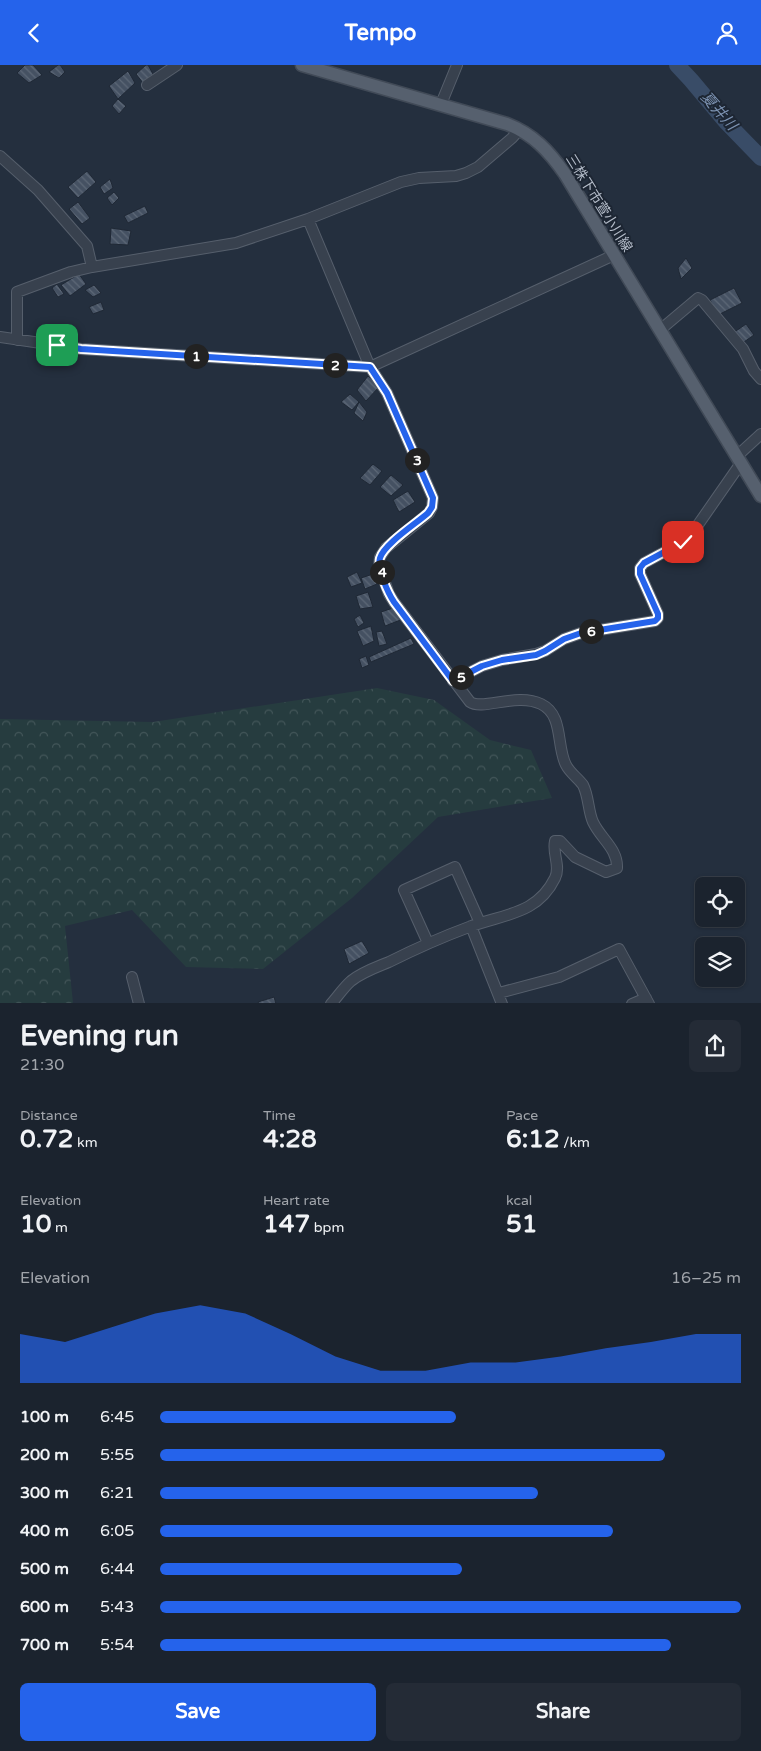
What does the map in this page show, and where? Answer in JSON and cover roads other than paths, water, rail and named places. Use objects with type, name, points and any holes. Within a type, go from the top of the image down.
[{"type":"main road","name":"三株下市萱小川線","points":[[302,65],[441,104],[520,129],[551,153],[761,496]]},
{"type":"street","points":[[147,85],[177,65]]},
{"type":"street","points":[[441,104],[457,65]]},
{"type":"street","points":[[17,340],[17,292],[71,272],[92,267],[236,243],[310,224],[401,182],[466,173],[478,167],[520,129]]},
{"type":"street","points":[[0,156],[38,190],[87,246],[92,267]]},
{"type":"street","points":[[310,224],[370,367],[387,393],[433,498],[432,507],[428,513],[386,548],[380,557],[379,566],[389,594],[473,705],[478,706],[514,699],[527,699],[542,704],[551,713],[558,729],[562,757],[567,767],[579,779],[584,788],[592,821],[601,836],[613,849],[617,861],[617,868],[606,872],[575,857],[560,841],[555,841],[554,846],[558,866],[556,877],[546,893],[535,904],[512,915],[476,925],[428,943],[352,980],[332,1003]]},
{"type":"street","points":[[0,337],[69,347],[370,367],[614,255]]},
{"type":"street","points":[[660,330],[698,298],[702,300],[743,349],[754,371],[761,379]]},
{"type":"street","points":[[453,681],[482,666],[502,660],[536,655],[564,639],[581,633],[655,621],[658,618],[658,614],[640,574],[640,568],[644,563],[683,542],[693,532],[739,459],[761,434]]},
{"type":"street","points":[[428,943],[404,890],[455,867],[502,1003]]},
{"type":"street","points":[[498,993],[559,977],[619,949],[647,1001],[632,1003]]},
{"type":"street","points":[[132,977],[139,1003]]},
{"type":"waterway","name":"夏井川","points":[[677,65],[727,123],[761,158]]}]
